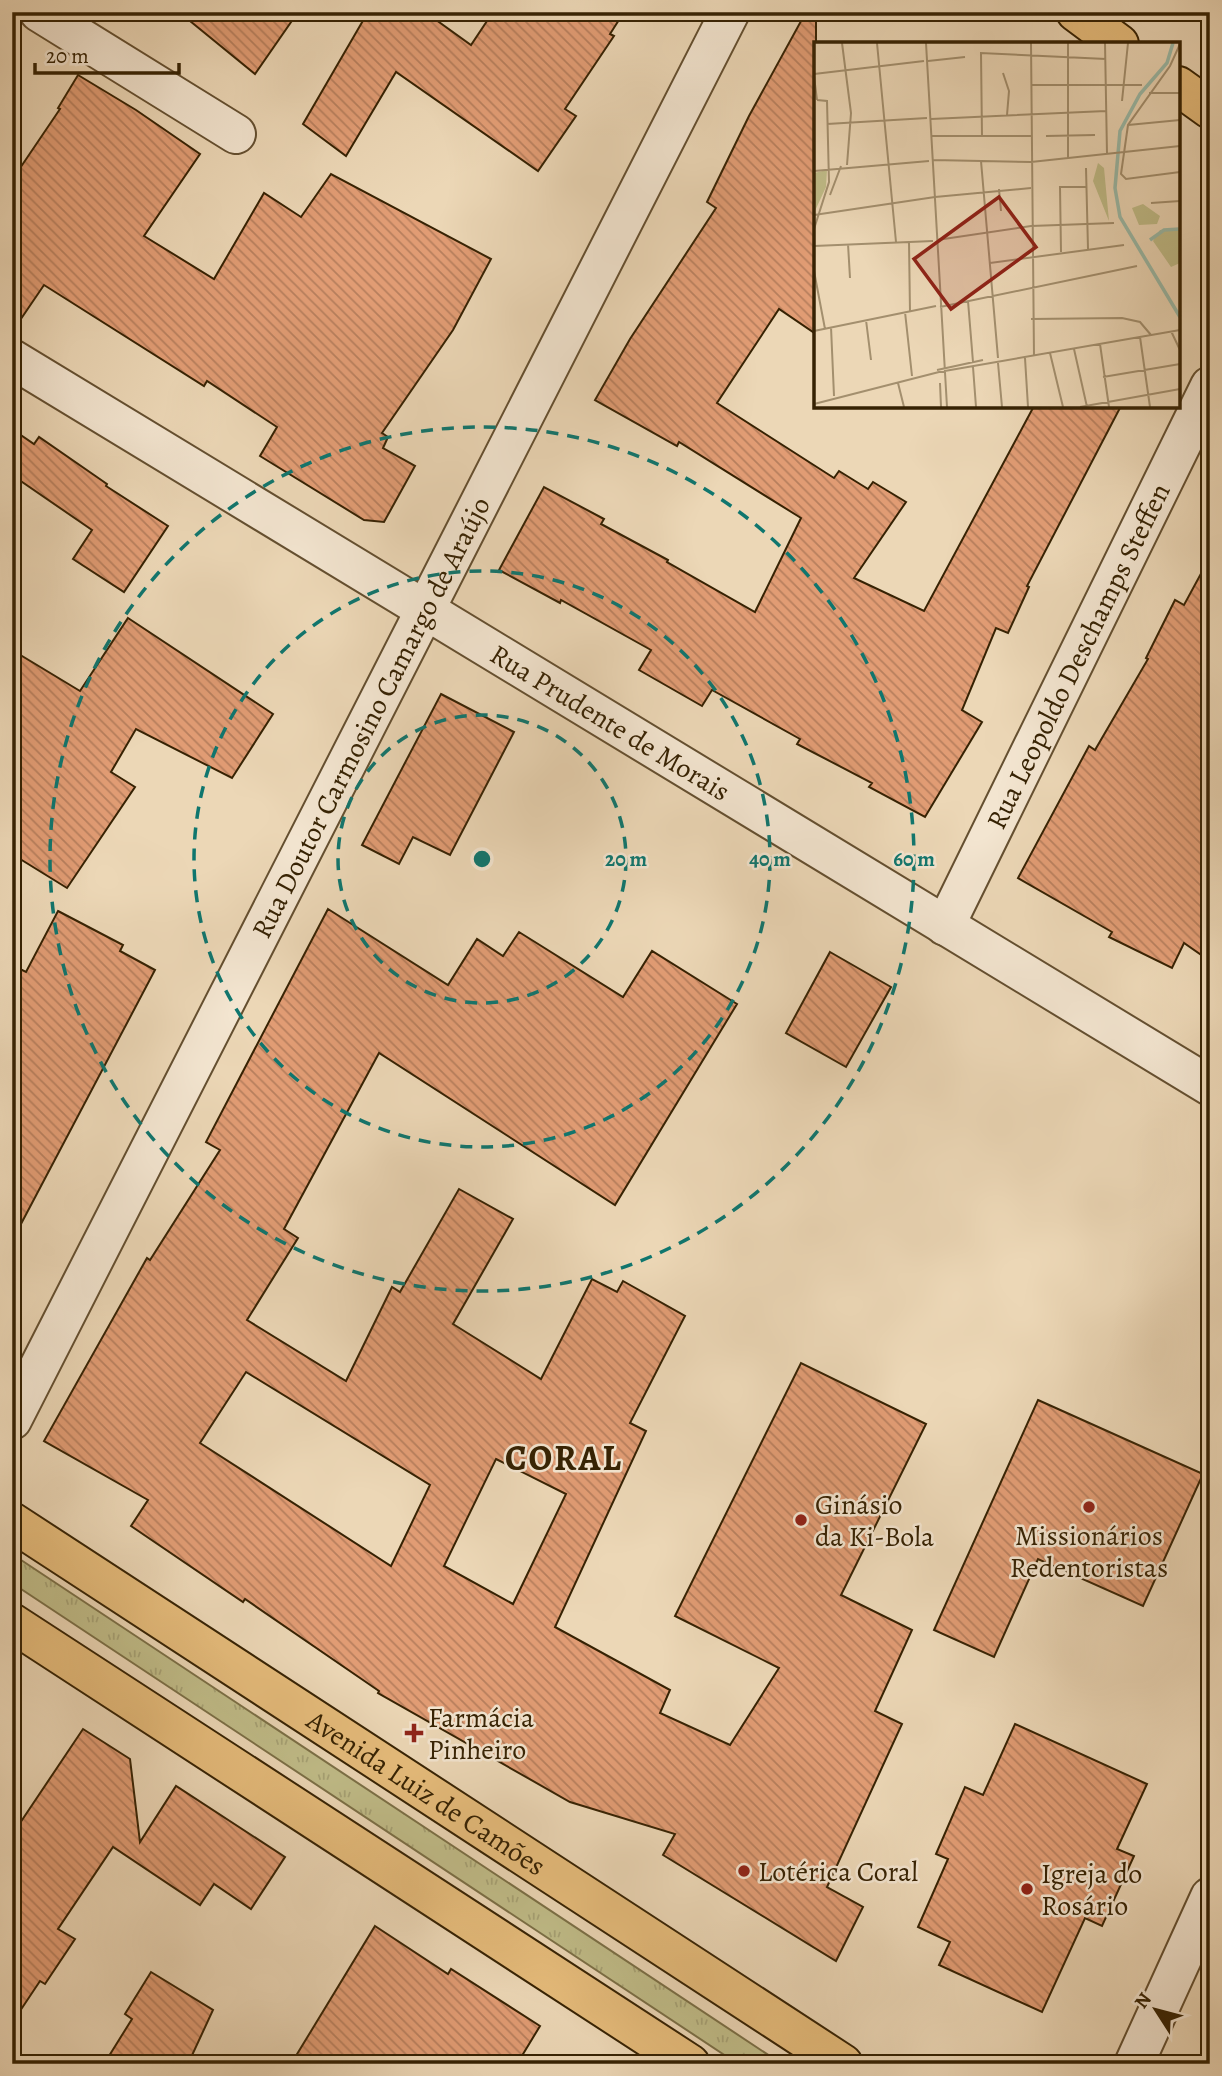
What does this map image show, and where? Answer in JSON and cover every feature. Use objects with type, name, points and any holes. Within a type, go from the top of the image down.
[{"type":"main road","points":[[1076,12],[1116,42]]},
{"type":"main road","points":[[1180,87],[1210,109]]},
{"type":"main road","name":"Avenida Luiz de Camões","points":[[12,1522],[843,2064]]},
{"type":"main road","points":[[12,1623],[690,2064]]},
{"type":"street","points":[[39,12],[236,134]]},
{"type":"street","name":"Rua Doutor Carmosino Camargo de Araújo","points":[[12,1420],[730,12]]},
{"type":"street","name":"Rua Prudente de Morais","points":[[12,359],[1210,1086]]},
{"type":"street","name":"Rua Leopoldo Deschamps Steffen","points":[[945,926],[1210,386]]},
{"type":"street","points":[[1134,2064],[1210,1897]]},
{"type":"green space","points":[[12,1554],[782,2064],[738,2064],[12,1583]]},
{"type":"building","points":[[179,12],[298,12],[255,74]]},
{"type":"building","points":[[368,12],[425,12],[471,45],[493,12],[624,12],[610,34],[614,36],[565,109],[576,116],[538,171],[396,72],[346,156],[303,124]]},
{"type":"building","points":[[806,12],[816,12],[814,333],[779,309],[717,403],[834,478],[839,471],[868,489],[873,482],[906,502],[854,578],[924,611],[1033,408],[1120,408],[1027,586],[1029,587],[1008,633],[996,628],[962,710],[982,722],[925,817],[869,787],[872,783],[797,744],[800,739],[712,690],[702,706],[639,670],[651,650],[561,600],[560,603],[499,570],[544,487],[604,519],[601,524],[755,612],[801,518],[679,442],[677,446],[595,400],[630,339],[716,208],[707,202],[749,116]]},
{"type":"building","points":[[78,75],[136,110],[200,154],[144,236],[214,279],[264,193],[301,217],[331,174],[491,259],[453,330],[382,433],[388,437],[383,448],[415,466],[384,522],[364,520],[260,456],[277,427],[207,381],[204,386],[44,285],[12,332],[12,180],[60,109],[58,108]]},
{"type":"building","points":[[12,429],[34,444],[39,437],[107,484],[106,486],[168,526],[124,592],[73,559],[92,530],[12,475]]},
{"type":"building","points":[[1210,557],[1210,961],[1184,943],[1172,968],[1109,937],[1112,932],[1018,878],[1089,746],[1095,750],[1148,659],[1146,658],[1175,600],[1184,605]]},
{"type":"building","points":[[128,618],[273,714],[232,778],[136,729],[111,772],[135,787],[67,888],[12,854],[12,650],[80,691]]},
{"type":"building","points":[[441,694],[514,732],[450,855],[413,837],[399,864],[362,845]]},
{"type":"building","points":[[328,909],[448,985],[477,939],[503,956],[519,932],[623,997],[652,951],[737,1004],[615,1205],[379,1053],[284,1229],[298,1238],[247,1320],[346,1381],[392,1287],[400,1292],[459,1189],[513,1219],[453,1324],[541,1379],[592,1279],[617,1292],[623,1281],[685,1316],[630,1423],[646,1431],[555,1627],[670,1690],[660,1713],[730,1745],[779,1668],[675,1616],[801,1363],[926,1424],[841,1595],[912,1630],[875,1711],[902,1724],[827,1887],[863,1907],[836,1961],[663,1855],[675,1834],[570,1802],[378,1693],[379,1691],[245,1599],[243,1602],[131,1526],[148,1500],[44,1441],[147,1258],[150,1260],[220,1150],[206,1142]],"holes":[[[246,1372],[430,1485],[391,1566],[200,1443]],[[496,1459],[566,1494],[513,1604],[444,1566]]]},
{"type":"building","points":[[58,911],[123,945],[120,951],[155,970],[12,1241],[12,965],[26,972]]},
{"type":"building","points":[[830,952],[891,987],[846,1067],[786,1033]]},
{"type":"building","name":"Missionários Redentoristas","points":[[1038,1400],[1203,1474],[1143,1606],[1038,1559],[994,1657],[934,1630]]},
{"type":"building","name":"Igreja do Rosário","points":[[1015,1724],[1147,1784],[1117,1849],[1134,1856],[1102,1926],[1085,1918],[1042,2012],[939,1965],[950,1942],[918,1927],[948,1859],[936,1854],[965,1787],[983,1795]]},
{"type":"building","points":[[83,1729],[130,1759],[140,1842],[176,1786],[285,1857],[251,1909],[214,1884],[200,1905],[113,1847],[58,1929],[75,1939],[45,1984],[40,1981],[12,2023],[12,1835]]},
{"type":"building","points":[[375,1926],[448,1974],[451,1969],[540,2026],[517,2064],[291,2064]]},
{"type":"building","points":[[151,1972],[213,2010],[188,2064],[104,2064],[132,2019],[125,2014]]},
{"type":"place","name":"Missionários Redentoristas","points":[[1089,1507]]},
{"type":"place","name":"Ginásio da Ki-Bola","points":[[801,1520]]},
{"type":"place","name":"Farmácia Pinheiro","points":[[414,1733]]},
{"type":"place","name":"Lotérica Coral","points":[[744,1871]]},
{"type":"place","name":"Igreja do Rosário","points":[[1027,1889]]},
{"type":"district","name":"CORAL","points":[[564,1458]]}]
